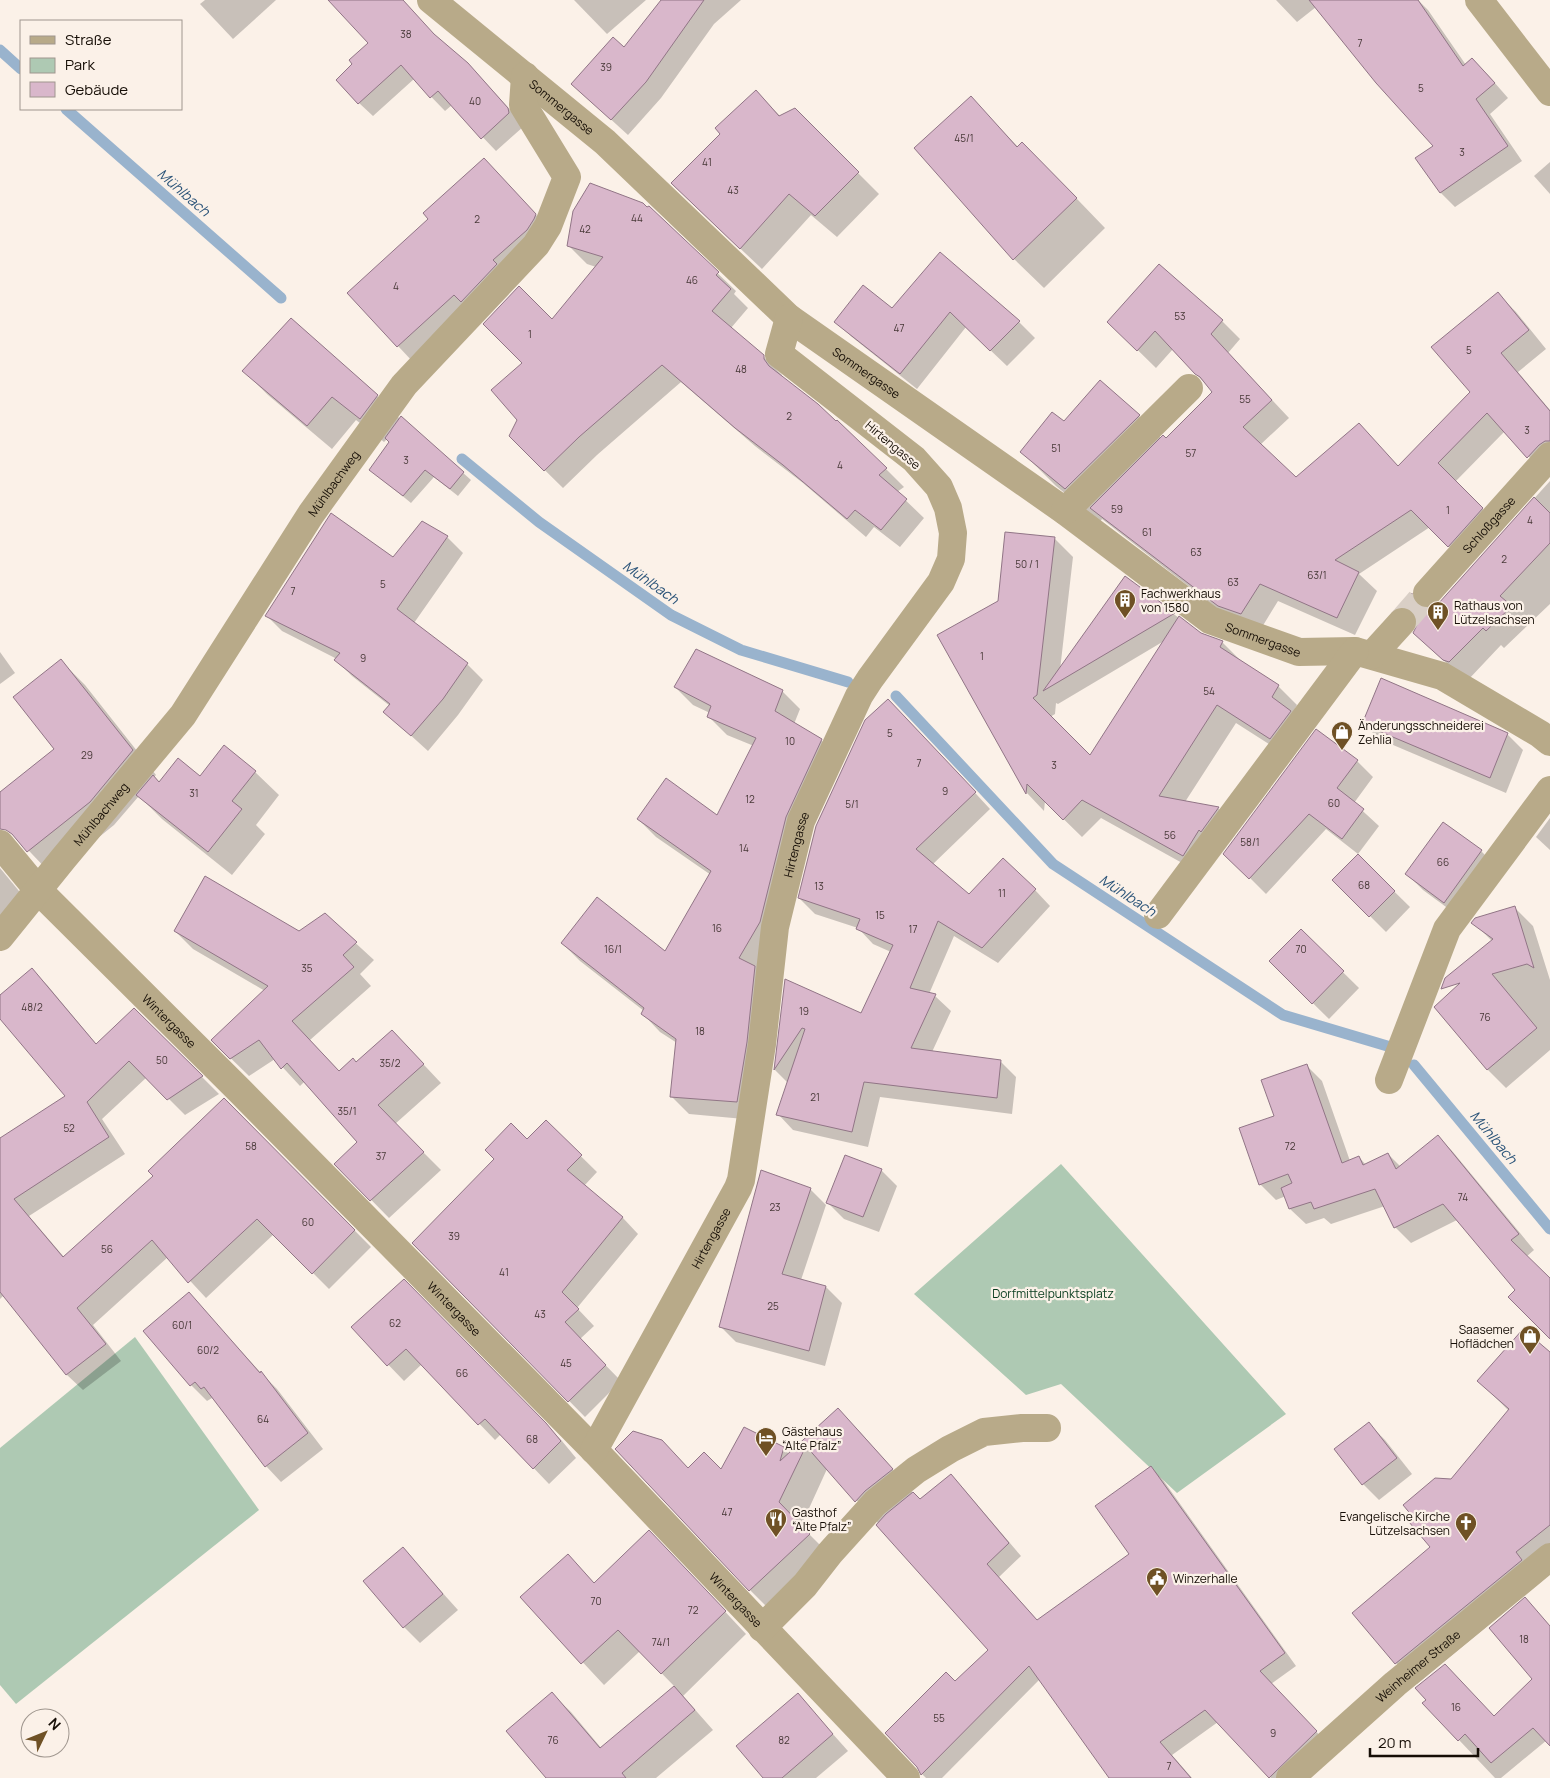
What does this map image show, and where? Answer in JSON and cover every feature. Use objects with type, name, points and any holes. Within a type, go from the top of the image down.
[{"type":"street","name":"Sommergasse","points":[[431,0],[605,142],[789,318],[1065,511],[1210,620],[1300,652],[1363,653],[1442,676],[1540,734],[1550,742]]},
{"type":"street","points":[[1479,0],[1550,92]]},
{"type":"street","name":"Mühlbachweg","points":[[38,890],[183,715],[311,514],[404,385],[536,245],[548,226],[567,177],[523,105],[525,76]]},
{"type":"street","name":"Hirtengasse","points":[[594,1450],[741,1180],[762,1044],[775,927],[801,821],[864,687],[941,582],[951,559],[954,533],[948,508],[939,487],[914,459],[779,354],[789,318]]},
{"type":"street","points":[[1065,511],[1190,388]]},
{"type":"street","name":"Schloßgasse","points":[[1427,593],[1550,456]]},
{"type":"street","points":[[1158,915],[1363,653],[1402,622]]},
{"type":"street","points":[[1389,1080],[1447,929],[1550,790]]},
{"type":"street","name":"Wintergasse","points":[[0,844],[38,890],[239,1090],[594,1450],[906,1778]]},
{"type":"street","points":[[0,937],[38,890]]},
{"type":"street","points":[[762,1628],[805,1585],[874,1503],[916,1470],[950,1449],[984,1432],[1022,1428],[1047,1428]]},
{"type":"street","name":"Weinheimer Straße","points":[[1290,1778],[1395,1684],[1550,1557]]},
{"type":"green space","name":"Dorfmittelpunktsplatz","points":[[1061,1164],[1286,1414],[1177,1493],[1061,1384],[1026,1395],[914,1294]]},
{"type":"green space","points":[[135,1337],[259,1510],[16,1704],[0,1685],[0,1448]]},
{"type":"building","points":[[328,0],[403,0],[434,34],[468,63],[508,108],[509,113],[481,139],[438,91],[430,98],[401,65],[358,104],[336,80],[352,64],[349,60],[368,43]]},
{"type":"building","points":[[661,0],[704,0],[646,82],[611,120],[571,84],[613,37],[624,47]]},
{"type":"building","points":[[1309,0],[1418,0],[1463,66],[1472,58],[1495,83],[1476,99],[1508,146],[1440,193],[1415,158],[1433,146],[1376,83]]},
{"type":"building","points":[[756,90],[779,116],[795,108],[859,172],[815,216],[789,194],[740,249],[671,183],[720,134],[715,128]]},
{"type":"building","points":[[971,96],[1017,147],[1022,142],[1077,198],[1013,260],[914,148]]},
{"type":"building","points":[[484,158],[536,214],[534,219],[527,230],[493,260],[497,264],[461,302],[454,295],[397,347],[347,293],[428,219],[423,213]]},
{"type":"building","points":[[590,183],[643,203],[647,207],[649,206],[719,272],[716,275],[731,289],[712,311],[764,355],[764,359],[769,366],[837,420],[887,468],[879,475],[907,499],[881,530],[855,510],[847,519],[783,465],[735,428],[662,365],[579,437],[544,471],[509,436],[517,420],[491,390],[522,363],[483,324],[519,286],[552,319],[603,257],[567,246],[573,211]]},
{"type":"building","points":[[940,252],[1020,321],[990,351],[950,312],[900,374],[834,322],[863,285],[892,308]]},
{"type":"building","points":[[1159,264],[1223,320],[1211,334],[1272,400],[1243,427],[1296,477],[1359,423],[1398,466],[1470,392],[1431,347],[1498,292],[1529,330],[1501,353],[1550,411],[1550,441],[1545,441],[1539,445],[1527,458],[1487,413],[1438,463],[1483,508],[1448,547],[1411,510],[1335,560],[1359,572],[1337,618],[1260,584],[1241,614],[1218,606],[1090,508],[1163,435],[1166,438],[1212,392],[1155,331],[1137,351],[1107,322]]},
{"type":"building","points":[[291,318],[378,395],[360,419],[332,397],[307,426],[242,371]]},
{"type":"building","points":[[1100,380],[1140,415],[1065,489],[1020,452],[1052,412],[1064,421]]},
{"type":"building","points":[[401,416],[464,472],[450,489],[425,470],[403,496],[369,470],[389,442],[385,438]]},
{"type":"building","points":[[1534,497],[1550,513],[1550,543],[1500,596],[1512,606],[1486,631],[1483,628],[1449,662],[1443,660],[1413,633],[1417,625],[1417,618],[1413,611],[1406,607],[1398,607],[1412,593],[1412,598],[1416,604],[1423,608],[1431,608],[1438,604]]},
{"type":"building","points":[[331,513],[393,557],[422,521],[448,536],[397,609],[468,663],[443,699],[411,736],[383,712],[390,704],[334,660],[340,653],[265,616]]},
{"type":"building","points":[[1005,532],[1055,537],[1037,695],[1033,698],[1090,755],[1179,616],[1201,633],[1223,641],[1220,647],[1279,685],[1272,697],[1291,711],[1270,739],[1217,705],[1159,796],[1219,807],[1201,832],[1199,830],[1183,856],[1082,800],[1063,820],[1027,784],[1026,794],[937,635],[998,601]]},
{"type":"building","name":"Fachwerkhaus von 1580","points":[[1125,576],[1175,613],[1043,691]]},
{"type":"building","points":[[696,649],[783,690],[775,711],[822,739],[786,817],[760,922],[739,958],[755,966],[747,1042],[737,1102],[670,1097],[676,1039],[641,1014],[644,1008],[561,943],[597,897],[665,951],[711,871],[637,819],[666,778],[717,815],[756,738],[707,717],[711,706],[674,687]]},
{"type":"building","points":[[61,659],[133,750],[90,802],[27,852],[12,834],[0,829],[0,792],[54,749],[13,697]]},
{"type":"building","points":[[1381,678],[1508,733],[1490,778],[1362,724]]},
{"type":"building","points":[[888,699],[976,792],[916,849],[969,894],[1003,858],[1036,889],[982,948],[938,921],[910,988],[936,994],[911,1048],[1001,1060],[997,1098],[864,1082],[852,1132],[776,1115],[805,1029],[802,1028],[774,1070],[785,979],[861,1013],[893,945],[856,929],[860,919],[798,898],[816,826],[865,720]]},
{"type":"building","points":[[1316,729],[1358,760],[1337,788],[1364,809],[1342,839],[1309,814],[1249,879],[1223,854]]},
{"type":"building","points":[[224,745],[256,771],[232,801],[242,809],[208,852],[136,795],[153,775],[159,782],[178,758],[200,776]]},
{"type":"building","points":[[1443,822],[1482,850],[1444,903],[1405,874]]},
{"type":"building","points":[[1358,854],[1395,891],[1369,917],[1332,880]]},
{"type":"building","points":[[205,876],[299,931],[325,913],[357,942],[343,955],[354,967],[292,1021],[339,1071],[353,1058],[356,1062],[392,1030],[424,1064],[378,1105],[424,1152],[370,1201],[334,1164],[357,1142],[287,1063],[281,1069],[259,1040],[230,1059],[211,1040],[268,986],[174,931]]},
{"type":"building","points":[[1515,906],[1534,968],[1527,964],[1492,974],[1537,1028],[1487,1070],[1434,1007],[1460,983],[1441,989],[1445,978],[1493,939],[1471,923],[1475,918]]},
{"type":"building","points":[[1301,929],[1344,971],[1312,1004],[1269,961]]},
{"type":"building","points":[[32,968],[96,1044],[134,1008],[203,1076],[167,1100],[129,1061],[87,1102],[109,1137],[14,1199],[63,1257],[153,1176],[148,1171],[224,1098],[355,1230],[312,1274],[257,1219],[188,1283],[152,1240],[77,1308],[106,1344],[66,1375],[0,1292],[0,1138],[65,1096],[0,1019],[0,995]]},
{"type":"building","points":[[1307,1064],[1342,1163],[1359,1156],[1363,1165],[1388,1153],[1396,1169],[1438,1135],[1519,1234],[1511,1240],[1550,1278],[1550,1339],[1508,1297],[1515,1290],[1443,1204],[1394,1228],[1375,1189],[1314,1209],[1311,1202],[1289,1209],[1281,1188],[1292,1183],[1288,1174],[1259,1185],[1239,1128],[1274,1116],[1261,1080]]},
{"type":"building","points":[[546,1120],[582,1155],[567,1170],[623,1217],[562,1292],[579,1309],[565,1322],[606,1365],[568,1402],[412,1243],[494,1159],[485,1150],[511,1123],[527,1139]]},
{"type":"building","points":[[845,1155],[882,1169],[863,1217],[826,1203]]},
{"type":"building","points":[[761,1170],[811,1188],[782,1274],[826,1286],[809,1351],[719,1327]]},
{"type":"building","points":[[404,1279],[546,1423],[561,1441],[533,1469],[485,1419],[478,1425],[406,1349],[387,1366],[351,1327]]},
{"type":"building","points":[[189,1292],[260,1373],[261,1371],[308,1433],[265,1467],[204,1387],[201,1389],[195,1382],[190,1386],[143,1331]]},
{"type":"building","points":[[1523,1329],[1550,1352],[1550,1525],[1516,1552],[1522,1560],[1395,1664],[1352,1613],[1430,1547],[1409,1522],[1413,1517],[1403,1505],[1435,1478],[1451,1479],[1509,1409],[1477,1381]]},
{"type":"building","points":[[838,1408],[893,1469],[865,1491],[855,1502],[806,1446],[779,1502],[810,1534],[749,1591],[615,1449],[633,1431],[662,1440],[688,1468],[704,1452],[721,1469],[744,1427],[784,1447],[780,1461]]},
{"type":"building","points":[[1369,1422],[1397,1458],[1362,1485],[1334,1449]]},
{"type":"building","points":[[1151,1466],[1285,1653],[1260,1671],[1317,1731],[1269,1778],[1205,1710],[1160,1742],[1191,1778],[1109,1778],[1029,1666],[921,1775],[917,1767],[885,1733],[946,1672],[955,1681],[988,1650],[876,1525],[886,1514],[913,1492],[920,1499],[951,1474],[1009,1543],[987,1564],[1037,1620],[1129,1554],[1095,1506]]},
{"type":"building","points":[[649,1530],[726,1611],[661,1674],[618,1630],[581,1664],[520,1597],[568,1554],[594,1583]]},
{"type":"building","points":[[403,1547],[443,1594],[403,1628],[363,1581]]},
{"type":"building","points":[[1525,1597],[1550,1626],[1550,1746],[1533,1728],[1491,1763],[1465,1734],[1458,1741],[1422,1703],[1426,1700],[1415,1688],[1445,1664],[1494,1716],[1532,1679],[1489,1628]]},
{"type":"building","points":[[674,1686],[695,1710],[622,1773],[626,1778],[546,1778],[506,1731],[552,1692],[600,1748]]},
{"type":"building","points":[[798,1693],[833,1734],[782,1778],[763,1778],[736,1746]]},
{"type":"waterway","name":"Mühlbach","points":[[0,50],[20,68]]},
{"type":"waterway","name":"Mühlbach","points":[[67,110],[281,298]]},
{"type":"waterway","name":"Mühlbach","points":[[462,459],[539,522],[671,615],[741,650],[848,682]]},
{"type":"waterway","name":"Mühlbach","points":[[896,696],[1053,864],[1283,1015],[1394,1048]]},
{"type":"waterway","name":"Mühlbach","points":[[1414,1065],[1550,1229]]},
{"type":"tunnel","points":[[1402,622],[1427,593]]},
{"type":"place","name":"Fachwerkhaus von 1580","points":[[1125,619]]},
{"type":"place","name":"Rathaus von Lützelsachsen","points":[[1438,631]]},
{"type":"place","name":"Änderungsschneiderei Zehlia","points":[[1342,751]]},
{"type":"place","name":"Saasemer Hoflädchen","points":[[1530,1355]]},
{"type":"place","name":"Gästehaus “Alte Pfalz”","points":[[766,1457]]},
{"type":"place","name":"Gasthof “Alte Pfalz”","points":[[776,1538]]},
{"type":"place","name":"Evangelische Kirche Lützelsachsen","points":[[1466,1542]]},
{"type":"place","name":"Winzerhalle","points":[[1157,1597]]}]
